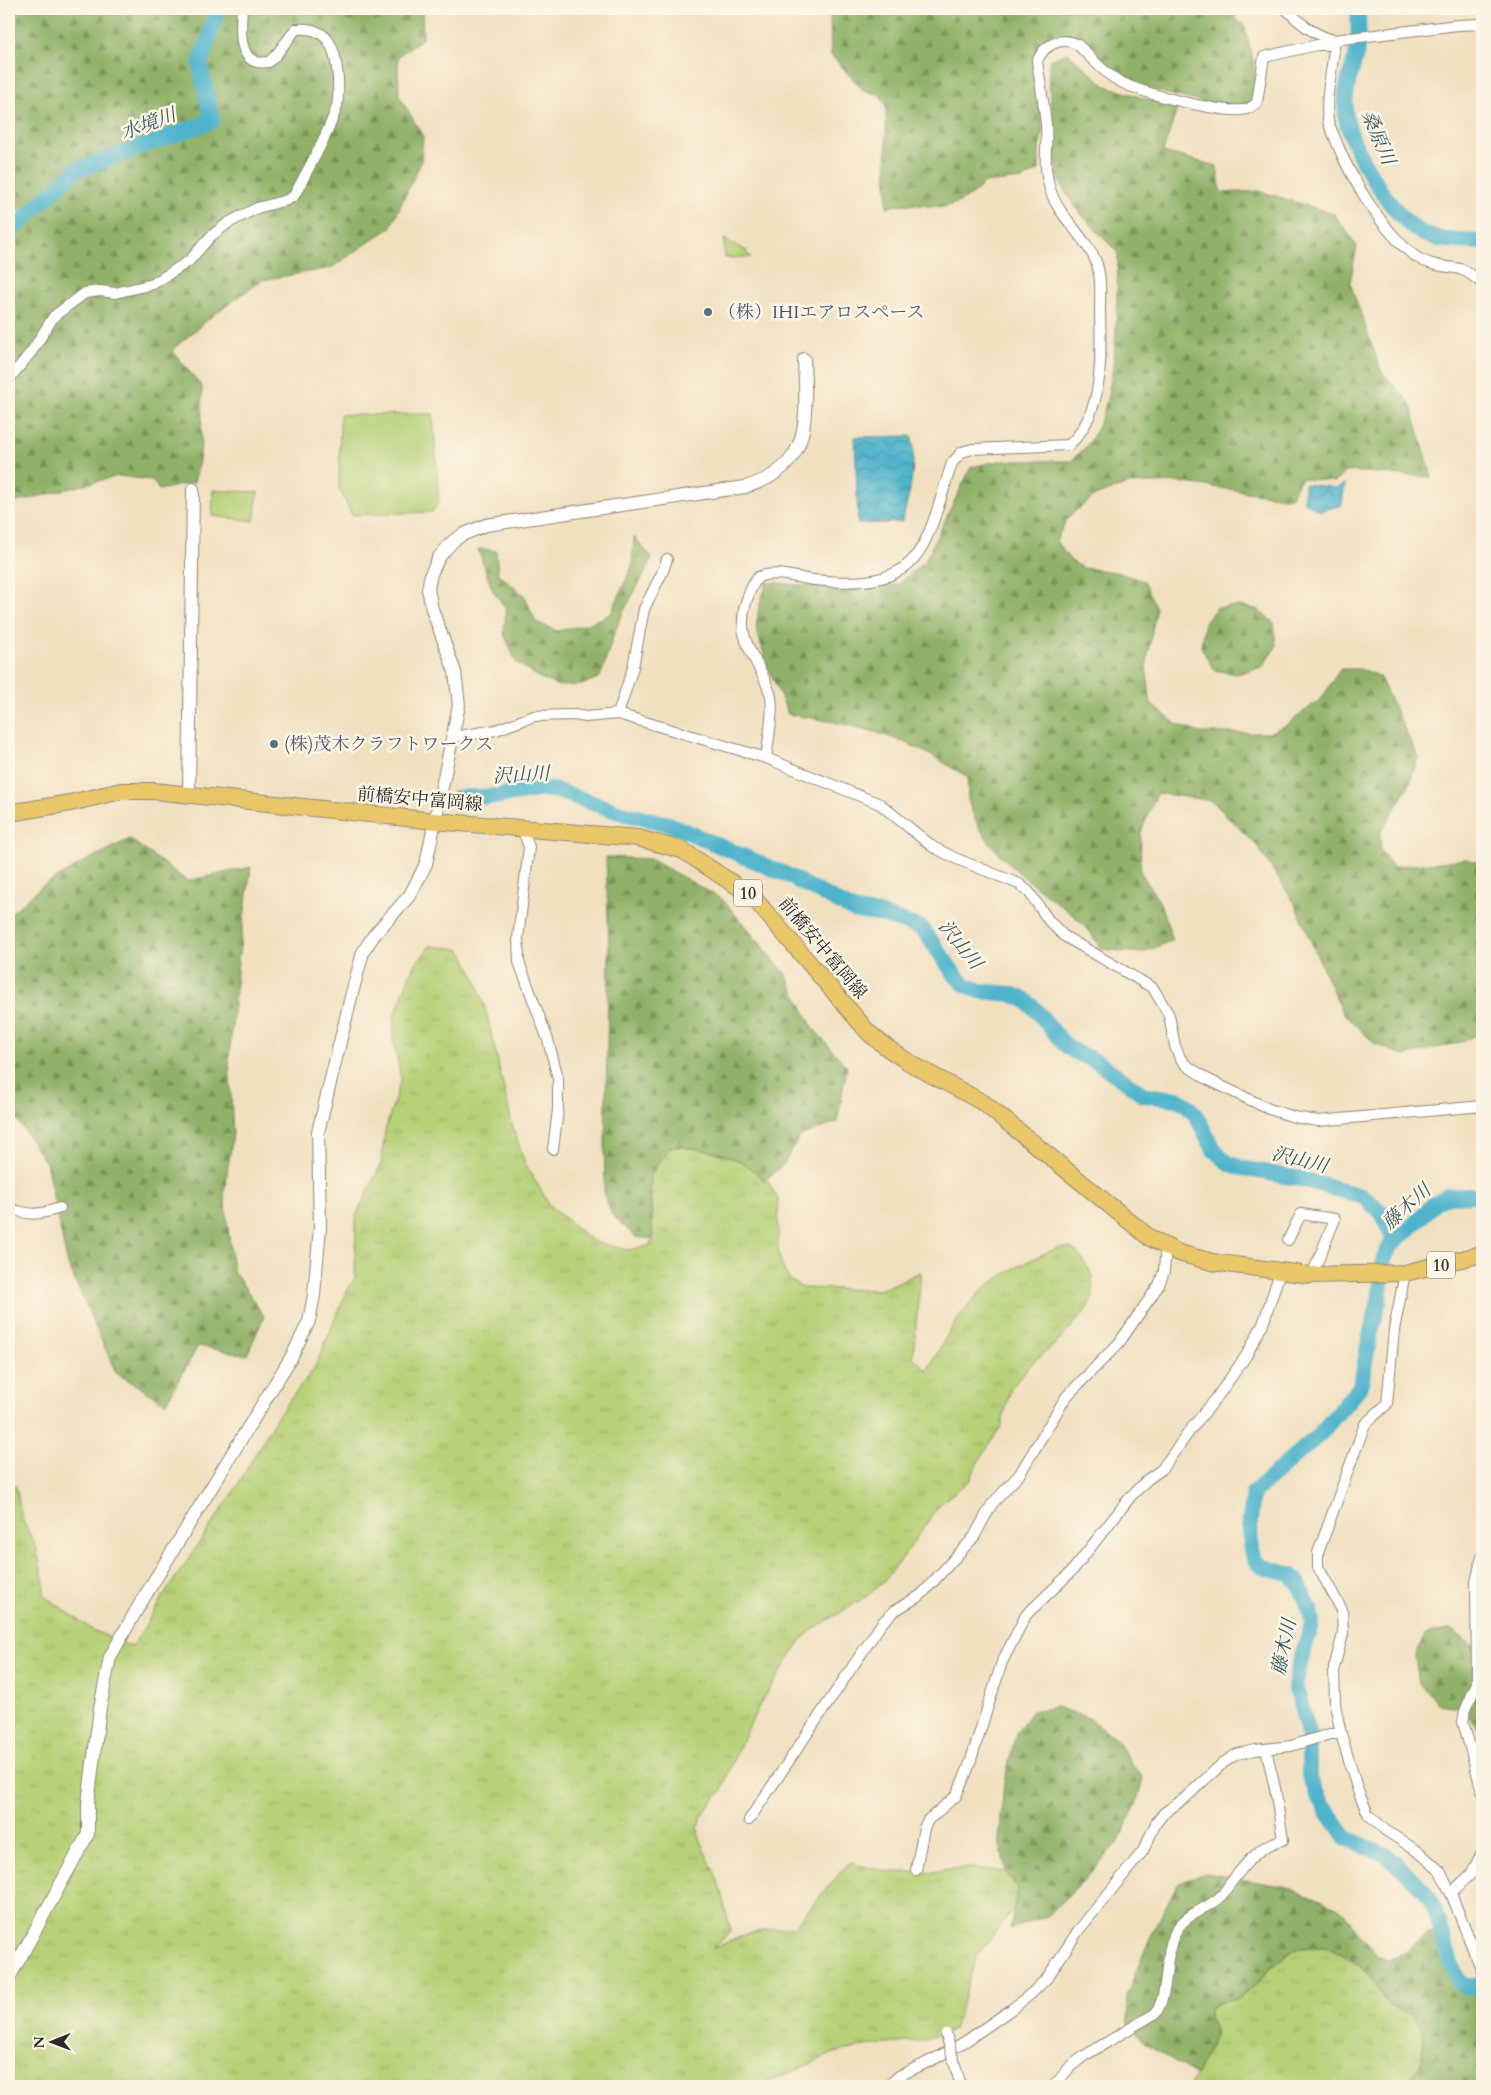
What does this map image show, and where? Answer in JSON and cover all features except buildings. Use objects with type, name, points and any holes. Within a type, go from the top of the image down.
[{"type":"main road","name":"前橋安中富岡線","points":[[9,813],[121,792],[154,791],[435,821],[638,838],[682,850],[752,896],[868,1032],[887,1050],[912,1066],[962,1090],[985,1104],[1150,1238],[1179,1253],[1212,1262],[1280,1272],[1312,1275],[1402,1273]]},
{"type":"main road","name":"10","points":[[1402,1273],[1482,1254]]},
{"type":"street","points":[[9,380],[32,351],[54,316],[85,293],[100,291],[115,293],[153,284],[188,261],[210,237],[228,223],[257,208],[287,200],[294,196],[316,153],[337,104],[336,54],[332,44],[313,30],[296,28],[276,56],[269,62],[257,62],[249,58],[244,49],[242,9]]},
{"type":"street","points":[[1286,9],[1307,29],[1334,42]]},
{"type":"street","points":[[766,758],[771,694],[748,648],[742,627],[745,607],[753,584],[758,578],[764,575],[780,575],[830,582],[870,581],[890,576],[906,567],[917,556],[926,539],[952,463],[956,458],[972,449],[1069,445],[1078,436],[1094,402],[1099,378],[1101,342],[1098,271],[1095,259],[1064,215],[1050,191],[1044,164],[1046,126],[1037,61],[1042,51],[1056,41],[1070,41],[1076,44],[1114,78],[1126,84],[1147,92],[1219,110],[1243,110],[1253,107],[1258,102],[1264,58],[1334,42],[1458,25],[1482,24]]},
{"type":"street","points":[[1334,42],[1328,92],[1328,120],[1346,167],[1356,184],[1394,235],[1417,257],[1435,266],[1461,270],[1474,276],[1482,284]]},
{"type":"street","points":[[9,1978],[88,1834],[89,1794],[100,1708],[110,1657],[144,1596],[301,1341],[308,1321],[314,1295],[320,1227],[318,1132],[352,993],[363,952],[374,935],[410,895],[419,881],[426,864],[459,705],[455,672],[437,626],[428,589],[431,574],[439,557],[453,541],[486,525],[745,487],[764,481],[789,462],[797,451],[805,417],[804,359]]},
{"type":"street","points":[[189,796],[193,489]]},
{"type":"street","points":[[618,714],[632,667],[644,609],[667,559]]},
{"type":"street","points":[[453,737],[496,730],[534,716],[574,715],[586,717],[618,714],[766,758],[880,804],[933,847],[957,859],[1019,884],[1029,892],[1049,921],[1064,936],[1153,988],[1169,1015],[1174,1046],[1180,1058],[1186,1065],[1207,1079],[1242,1097],[1269,1109],[1294,1117],[1318,1121],[1482,1106]]},
{"type":"street","points":[[522,828],[529,847],[518,938],[519,962],[548,1040],[558,1078],[558,1110],[553,1149]]},
{"type":"street","points":[[9,1208],[27,1214],[45,1213],[60,1208]]},
{"type":"street","points":[[1288,1240],[1301,1214],[1335,1219],[1312,1275]]},
{"type":"street","points":[[749,1820],[882,1623],[894,1611],[921,1595],[974,1536],[992,1504],[1019,1475],[1066,1397],[1119,1342],[1159,1285],[1164,1271],[1166,1246]]},
{"type":"street","points":[[916,1870],[924,1828],[928,1820],[956,1796],[968,1769],[1002,1662],[1026,1615],[1072,1571],[1132,1496],[1148,1479],[1161,1470],[1195,1424],[1216,1400],[1246,1356],[1263,1324],[1280,1272]]},
{"type":"street","points":[[1402,1273],[1387,1404],[1365,1424],[1318,1553],[1318,1567],[1342,1610],[1343,1634],[1334,1668],[1335,1704],[1341,1734],[1358,1791],[1368,1814],[1385,1830],[1430,1861],[1440,1872],[1451,1893],[1482,1972]]},
{"type":"street","points":[[1482,1556],[1476,1582],[1477,1684],[1464,1711],[1463,1722],[1482,1791]]},
{"type":"street","points":[[888,2086],[899,2076],[966,2041],[1032,1993],[1047,1978],[1078,1931],[1143,1851],[1156,1823],[1164,1813],[1185,1798],[1223,1763],[1237,1754],[1292,1746],[1330,1734],[1341,1734]]},
{"type":"street","points":[[1054,2086],[1070,2067],[1084,2056],[1156,2013],[1162,2004],[1169,1952],[1180,1923],[1194,1912],[1222,1896],[1254,1854],[1268,1844],[1283,1840],[1275,1788],[1266,1749]]},
{"type":"street","points":[[1451,1893],[1471,1874],[1482,1853]]},
{"type":"street","points":[[946,2034],[961,2086]]},
{"type":"green space","points":[[9,9],[422,9],[423,38],[398,56],[399,95],[423,137],[421,162],[390,228],[331,268],[262,280],[212,316],[172,350],[202,387],[201,447],[194,482],[159,490],[152,480],[118,476],[9,504],[9,232],[22,212],[9,200]]},
{"type":"green space","points":[[830,9],[1236,9],[1235,18],[1244,25],[1253,60],[1256,89],[1250,104],[1238,105],[1203,102],[1164,93],[1131,82],[1112,72],[1070,37],[1053,38],[1038,49],[1034,63],[1043,127],[1039,152],[1039,170],[1023,179],[983,183],[977,191],[960,202],[944,207],[903,204],[887,207],[886,105],[880,95],[863,90],[831,55]]},
{"type":"green space","points":[[1068,53],[1106,86],[1177,109],[1163,152],[1217,166],[1221,193],[1259,191],[1334,214],[1357,246],[1350,283],[1381,371],[1410,403],[1432,477],[1346,471],[1335,482],[1301,478],[1290,498],[1179,482],[1128,484],[1095,496],[1068,517],[1056,541],[1071,561],[1083,568],[1116,572],[1144,581],[1156,608],[1146,667],[1151,704],[1176,724],[1200,733],[1268,733],[1285,726],[1322,698],[1340,669],[1361,669],[1379,676],[1418,757],[1410,783],[1380,833],[1381,851],[1393,867],[1467,859],[1482,864],[1482,1031],[1464,1041],[1404,1056],[1374,1043],[1342,1012],[1294,902],[1257,846],[1212,801],[1157,793],[1141,832],[1140,871],[1160,903],[1173,940],[1142,953],[1101,949],[1084,925],[1015,869],[986,838],[975,820],[968,800],[968,777],[925,752],[892,737],[858,727],[788,714],[768,667],[756,628],[759,607],[767,582],[864,591],[899,584],[925,561],[971,467],[999,461],[1071,461],[1092,438],[1108,397],[1112,373],[1115,348],[1118,253],[1071,201],[1058,176],[1055,163],[1055,129],[1050,95],[1049,69],[1050,60]]},
{"type":"green space","points":[[724,239],[747,251],[747,254],[751,257],[725,258]]},
{"type":"green space","points":[[433,414],[439,502],[432,512],[352,515],[339,488],[340,415]]},
{"type":"green space","points":[[213,490],[258,492],[254,521],[212,516]]},
{"type":"green space","points":[[634,537],[652,558],[619,621],[600,677],[582,685],[558,686],[538,677],[516,662],[504,634],[506,609],[492,589],[478,549],[496,551],[498,574],[524,595],[536,622],[557,631],[585,625],[611,614],[632,566]]},
{"type":"green space","points":[[1238,606],[1257,609],[1274,623],[1276,647],[1262,667],[1236,674],[1214,670],[1201,647],[1205,622],[1216,608]]},
{"type":"green space","points":[[130,839],[187,881],[251,867],[238,961],[229,1059],[233,1134],[224,1193],[233,1270],[264,1316],[247,1355],[198,1346],[166,1403],[116,1373],[68,1265],[46,1163],[9,1107],[9,915],[41,887],[87,860]]},
{"type":"green space","points":[[606,857],[650,859],[722,899],[785,973],[813,1028],[847,1067],[837,1122],[800,1136],[783,1165],[764,1181],[745,1164],[734,1158],[709,1151],[670,1147],[652,1173],[650,1189],[653,1239],[636,1237],[612,1215],[604,1194],[609,951]]},
{"type":"green space","points":[[430,946],[458,949],[463,953],[476,979],[487,1015],[513,1128],[525,1163],[550,1206],[592,1241],[627,1250],[649,1246],[653,1239],[650,1189],[652,1173],[670,1147],[709,1151],[734,1158],[745,1164],[764,1181],[768,1181],[778,1200],[778,1252],[782,1266],[789,1279],[802,1288],[880,1290],[921,1272],[913,1357],[927,1371],[947,1336],[970,1303],[999,1277],[1057,1248],[1071,1248],[1077,1252],[1089,1269],[1092,1276],[1093,1297],[1087,1309],[1059,1341],[1033,1362],[1011,1388],[1001,1427],[978,1462],[970,1480],[940,1504],[899,1563],[879,1586],[867,1596],[812,1630],[801,1640],[760,1704],[734,1758],[722,1790],[701,1816],[698,1829],[700,1841],[718,1880],[731,1932],[712,1949],[754,1931],[793,1927],[849,1863],[891,1872],[934,1872],[948,1869],[975,1868],[1006,1872],[1018,1889],[1014,1908],[976,1957],[954,2030],[920,2041],[865,2046],[834,2053],[772,2081],[755,2086],[9,2086],[9,1487],[16,1486],[22,1519],[36,1547],[44,1583],[44,1596],[93,1630],[132,1647],[166,1592],[233,1493],[276,1418],[315,1367],[347,1291],[355,1278],[356,1216],[381,1164],[385,1131],[401,1079],[393,1039],[394,1017],[413,967]]},
{"type":"green space","points":[[1451,1629],[1482,1653],[1482,1733],[1462,1707],[1439,1704],[1419,1683],[1415,1657],[1425,1635]]},
{"type":"green space","points":[[1056,1707],[1089,1718],[1118,1741],[1128,1759],[1143,1778],[1136,1805],[1118,1842],[1089,1875],[1047,1916],[1010,1929],[1018,1889],[1006,1872],[999,1840],[1004,1782],[1016,1733],[1032,1711]]},
{"type":"green space","points":[[1206,1873],[1292,1888],[1339,1908],[1377,1955],[1388,1960],[1404,1954],[1426,1934],[1439,1933],[1462,1970],[1481,2007],[1482,2086],[1405,2086],[1420,2066],[1424,2041],[1423,2031],[1410,2014],[1389,2005],[1369,1975],[1348,1956],[1325,1947],[1296,1948],[1270,1967],[1258,1983],[1238,1999],[1218,2003],[1210,2008],[1208,2019],[1215,2030],[1215,2035],[1196,2075],[1147,2044],[1129,2025],[1126,1996],[1154,1928],[1179,1882]]},
{"type":"green space","points":[[1325,1947],[1358,1965],[1369,1976],[1391,2007],[1409,2012],[1418,2022],[1424,2041],[1421,2061],[1405,2086],[1190,2086],[1215,2035],[1215,2030],[1208,2019],[1210,2008],[1218,2003],[1238,1999],[1258,1983],[1270,1967],[1297,1948]]},
{"type":"water","points":[[912,436],[912,479],[902,522],[858,524],[855,437]]},
{"type":"water","points":[[1304,484],[1336,488],[1345,484],[1342,505],[1320,511],[1304,502]]},
{"type":"waterway","name":"水境川","points":[[9,233],[76,170],[212,121],[200,64],[218,9]]},
{"type":"waterway","name":"桑原川","points":[[1358,9],[1358,46],[1347,87],[1345,110],[1348,124],[1362,160],[1385,196],[1410,225],[1422,233],[1444,240],[1482,242]]},
{"type":"waterway","name":"沢山川","points":[[456,798],[499,796],[544,789],[558,791],[625,814],[669,824],[787,875],[855,911],[879,914],[922,928],[955,975],[964,984],[980,991],[1011,994],[1024,999],[1036,1010],[1063,1043],[1075,1052],[1098,1062],[1144,1095],[1177,1099],[1187,1105],[1195,1114],[1214,1150],[1228,1163],[1242,1168],[1306,1180],[1364,1197],[1382,1213],[1396,1241]]},
{"type":"waterway","name":"藤木川","points":[[1482,1198],[1476,1195],[1448,1196],[1435,1203],[1405,1233],[1392,1242],[1383,1261],[1379,1301],[1359,1388],[1319,1435],[1253,1493],[1250,1520],[1251,1551],[1255,1560],[1260,1566],[1291,1575],[1298,1582],[1310,1609],[1312,1624],[1298,1670],[1295,1688],[1309,1738],[1309,1776],[1318,1798],[1346,1838],[1386,1855],[1425,1890],[1431,1900],[1451,1964],[1458,1979],[1465,1986],[1477,1986],[1482,1983]]},
{"type":"place","name":"（株）IHIエアロスペース","points":[[708,312]]},
{"type":"place","name":"(株)茂木クラフトワークス","points":[[274,744]]}]
